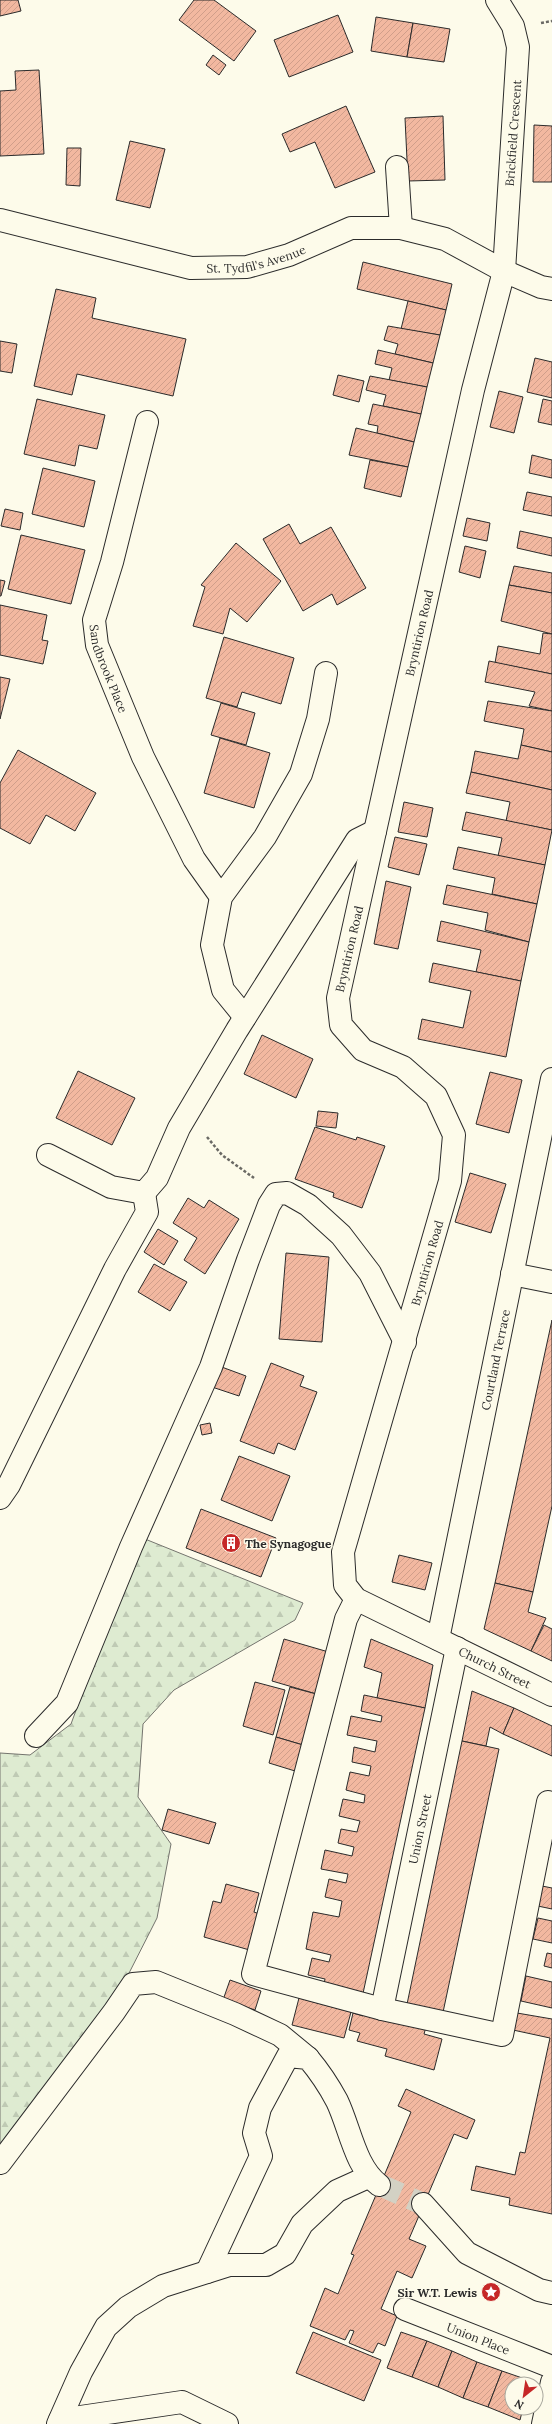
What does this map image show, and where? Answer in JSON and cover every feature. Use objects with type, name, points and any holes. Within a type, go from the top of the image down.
[{"type":"street","name":"Brickfield Crescent","points":[[496,0],[513,26],[518,47],[504,271]]},
{"type":"street","points":[[397,167],[401,228]]},
{"type":"street","name":"St. Tydfil's Avenue","points":[[0,220],[191,268],[247,267],[289,255],[351,228],[401,228],[445,239],[504,271],[541,287],[552,289]]},
{"type":"street","name":"Bryntirion Road","points":[[448,1644],[356,1599],[345,1585],[343,1552],[405,1342],[450,1181],[454,1134],[436,1096],[403,1067],[363,1050],[341,1025],[338,998],[472,398],[504,271]]},
{"type":"street","name":"Sandbrook Place","points":[[147,422],[112,562],[94,620],[97,645],[143,757],[194,859],[221,897]]},
{"type":"street","points":[[245,1018],[223,990],[212,945],[221,897],[265,836],[301,774],[318,719],[326,673]]},
{"type":"street","points":[[0,1498],[8,1485],[115,1269],[147,1212],[144,1193],[157,1178],[188,1113],[245,1018],[357,840],[375,831]]},
{"type":"street","name":"Courtland Terrace","points":[[448,1644],[512,1274],[552,1079]]},
{"type":"street","points":[[48,1155],[111,1187],[144,1193]]},
{"type":"street","points":[[36,1736],[66,1703],[131,1547],[212,1367],[248,1260],[269,1205],[276,1194],[287,1193],[308,1206],[341,1235],[370,1273],[405,1342]]},
{"type":"street","points":[[512,1274],[552,1282]]},
{"type":"street","points":[[356,1599],[346,1619],[253,1974],[382,2009],[502,2035],[548,1802]]},
{"type":"street","name":"Church Street","points":[[448,1644],[552,1695]]},
{"type":"street","name":"Union Street","points":[[382,2009],[448,1644]]},
{"type":"street","points":[[0,2163],[114,2012],[133,1984],[156,1982],[235,2014],[280,2035],[308,2058],[337,2101],[374,2181],[337,2191],[302,2224],[285,2254],[266,2265],[230,2265],[163,2286],[128,2307],[106,2327],[81,2372],[59,2422]]},
{"type":"street","points":[[207,2272],[261,2156],[254,2133],[260,2108],[288,2056],[308,2058]]},
{"type":"street","points":[[423,2204],[467,2254],[538,2290],[552,2293]]},
{"type":"street","name":"Union Place","points":[[405,2309],[552,2367]]},
{"type":"street","points":[[543,2424],[552,2382]]},
{"type":"street","points":[[59,2422],[182,2402],[227,2424]]},
{"type":"path","points":[[188,1113],[222,1155],[276,1194]]},
{"type":"green space","points":[[145,1539],[303,1603],[295,1620],[174,1690],[143,1724],[138,1797],[171,1844],[157,1918],[124,1983],[0,2145],[0,1753],[30,1755],[71,1724],[93,1664]]},
{"type":"building","points":[[0,0],[18,0],[21,11],[0,16]]},
{"type":"building","points":[[194,0],[214,0],[256,31],[234,61],[179,20]]},
{"type":"building","points":[[338,15],[353,52],[289,77],[274,40]]},
{"type":"building","points":[[376,17],[413,23],[407,57],[371,51]]},
{"type":"building","points":[[413,23],[450,29],[444,62],[407,57]]},
{"type":"building","points":[[213,55],[226,65],[219,75],[206,65]]},
{"type":"building","points":[[39,70],[44,154],[0,156],[0,91],[16,90],[15,71]]},
{"type":"building","points":[[346,106],[375,172],[335,188],[315,142],[290,152],[282,134]]},
{"type":"building","points":[[443,116],[445,180],[408,181],[405,118]]},
{"type":"building","points":[[534,125],[552,126],[552,182],[533,182]]},
{"type":"building","points":[[130,141],[165,149],[150,208],[116,200]]},
{"type":"building","points":[[67,148],[81,148],[80,186],[66,185]]},
{"type":"building","points":[[363,262],[452,284],[446,310],[357,289]]},
{"type":"building","points":[[56,289],[96,298],[92,318],[186,339],[173,396],[77,374],[72,395],[34,386]]},
{"type":"building","points":[[408,301],[446,310],[440,335],[401,329]]},
{"type":"building","points":[[388,326],[440,335],[433,363],[395,354],[398,344],[384,340]]},
{"type":"building","points":[[0,341],[17,344],[12,373],[0,371]]},
{"type":"building","points":[[378,350],[433,363],[427,387],[389,380],[392,368],[375,364]]},
{"type":"building","points":[[535,358],[552,362],[552,398],[527,392]]},
{"type":"building","points":[[338,375],[364,381],[359,402],[333,395]]},
{"type":"building","points":[[370,376],[427,387],[421,414],[383,406],[386,395],[366,390]]},
{"type":"building","points":[[499,391],[523,397],[514,433],[490,427]]},
{"type":"building","points":[[37,399],[105,415],[97,449],[79,445],[75,466],[24,454]]},
{"type":"building","points":[[543,399],[552,401],[552,425],[538,422]]},
{"type":"building","points":[[373,404],[421,414],[414,442],[377,433],[378,426],[368,424]]},
{"type":"building","points":[[356,428],[414,442],[408,467],[349,455]]},
{"type":"building","points":[[532,455],[552,460],[552,478],[529,473]]},
{"type":"building","points":[[370,460],[408,467],[401,497],[364,488]]},
{"type":"building","points":[[43,468],[95,481],[84,527],[32,514]]},
{"type":"building","points":[[527,492],[552,497],[552,516],[523,510]]},
{"type":"building","points":[[5,509],[23,513],[20,530],[1,526]]},
{"type":"building","points":[[467,518],[490,523],[487,541],[463,536]]},
{"type":"building","points":[[289,524],[300,544],[331,527],[366,588],[337,605],[332,594],[303,611],[263,539]]},
{"type":"building","points":[[520,531],[552,538],[552,556],[517,548]]},
{"type":"building","points":[[21,535],[85,550],[71,604],[8,589]]},
{"type":"building","points":[[236,543],[281,581],[247,622],[230,608],[223,634],[193,626],[205,587],[201,585]]},
{"type":"building","points":[[465,546],[486,551],[480,578],[459,572]]},
{"type":"building","points":[[514,566],[552,573],[552,593],[509,585]]},
{"type":"building","points":[[0,580],[5,581],[1,596],[0,596]]},
{"type":"building","points":[[509,585],[552,593],[552,634],[501,621]]},
{"type":"building","points":[[0,605],[47,615],[42,640],[48,641],[43,664],[0,655]]},
{"type":"building","points":[[543,633],[552,634],[552,674],[495,663],[498,646],[540,654]]},
{"type":"building","points":[[224,637],[294,658],[281,704],[242,692],[237,707],[206,698]]},
{"type":"building","points":[[489,661],[552,674],[552,711],[529,706],[535,692],[485,682]]},
{"type":"building","points":[[0,677],[10,679],[0,719]]},
{"type":"building","points":[[488,701],[552,711],[552,752],[521,745],[524,729],[484,721]]},
{"type":"building","points":[[221,703],[255,713],[246,745],[211,735]]},
{"type":"building","points":[[220,738],[270,753],[254,808],[204,793]]},
{"type":"building","points":[[521,745],[552,752],[552,790],[471,772],[475,751],[518,759]]},
{"type":"building","points":[[18,750],[96,793],[75,831],[46,815],[30,844],[0,828],[0,783]]},
{"type":"building","points":[[471,772],[552,790],[552,830],[506,821],[510,802],[466,793]]},
{"type":"building","points":[[404,802],[433,808],[427,837],[398,832]]},
{"type":"building","points":[[466,812],[552,830],[545,865],[498,856],[502,838],[462,830]]},
{"type":"building","points":[[395,837],[427,844],[419,875],[388,867]]},
{"type":"building","points":[[458,847],[545,865],[537,904],[492,894],[495,878],[453,869]]},
{"type":"building","points":[[386,881],[411,887],[398,949],[374,944]]},
{"type":"building","points":[[447,885],[537,904],[529,942],[485,930],[488,913],[443,904]]},
{"type":"building","points":[[441,921],[529,942],[521,981],[476,972],[481,950],[437,941]]},
{"type":"building","points":[[433,963],[521,981],[506,1057],[418,1039],[422,1019],[463,1028],[471,991],[429,982]]},
{"type":"building","points":[[262,1035],[313,1059],[296,1098],[244,1074]]},
{"type":"building","points":[[78,1071],[135,1098],[112,1145],[56,1118]]},
{"type":"building","points":[[490,1072],[522,1080],[509,1133],[476,1124]]},
{"type":"building","points":[[318,1111],[338,1113],[336,1128],[316,1126]]},
{"type":"building","points":[[315,1127],[356,1140],[357,1137],[385,1146],[362,1208],[333,1197],[334,1193],[295,1179]]},
{"type":"building","points":[[470,1173],[506,1184],[491,1233],[455,1222]]},
{"type":"building","points":[[188,1198],[204,1208],[209,1200],[239,1219],[205,1274],[184,1260],[197,1238],[173,1223]]},
{"type":"building","points":[[158,1229],[178,1241],[164,1265],[144,1252]]},
{"type":"building","points":[[286,1253],[329,1257],[322,1342],[279,1339]]},
{"type":"building","points":[[154,1264],[187,1282],[170,1311],[138,1292]]},
{"type":"building","points":[[552,1320],[552,1506],[533,1592],[495,1583]]},
{"type":"building","points":[[271,1363],[304,1376],[300,1386],[317,1392],[295,1450],[278,1443],[274,1454],[240,1441]]},
{"type":"building","points":[[219,1366],[246,1376],[239,1396],[212,1387]]},
{"type":"building","points":[[210,1423],[212,1433],[202,1435],[200,1425]]},
{"type":"building","points":[[239,1456],[290,1476],[272,1521],[221,1500]]},
{"type":"building","name":"The Synagogue","points":[[201,1509],[276,1538],[261,1577],[186,1548]]},
{"type":"building","points":[[399,1555],[432,1563],[425,1590],[392,1582]]},
{"type":"building","points":[[495,1583],[533,1592],[528,1612],[546,1618],[531,1651],[484,1629]]},
{"type":"building","points":[[544,1625],[552,1629],[552,1661],[531,1651]]},
{"type":"building","points":[[284,1639],[332,1653],[320,1695],[272,1681]]},
{"type":"building","points":[[371,1639],[433,1665],[425,1708],[377,1698],[382,1673],[364,1667]]},
{"type":"building","points":[[255,1682],[285,1690],[273,1735],[243,1726]]},
{"type":"building","points":[[290,1687],[320,1695],[303,1745],[276,1737]]},
{"type":"building","points":[[472,1691],[514,1708],[503,1734],[490,1727],[486,1746],[462,1741]]},
{"type":"building","points":[[364,1695],[425,1708],[362,1998],[323,1989],[325,1979],[308,1975],[312,1958],[329,1962],[331,1955],[306,1949],[313,1912],[339,1917],[342,1901],[325,1897],[329,1879],[346,1883],[348,1874],[321,1869],[325,1850],[352,1856],[354,1847],[338,1843],[341,1829],[357,1832],[360,1821],[339,1816],[343,1799],[364,1803],[365,1795],[346,1790],[350,1772],[369,1776],[371,1766],[352,1762],[354,1747],[375,1752],[377,1741],[347,1735],[351,1716],[381,1722],[382,1716],[361,1711]]},
{"type":"building","points":[[514,1708],[552,1726],[552,1756],[503,1734]]},
{"type":"building","points":[[276,1737],[303,1745],[295,1771],[269,1763]]},
{"type":"building","points":[[462,1741],[499,1749],[442,2017],[406,2009]]},
{"type":"building","points":[[168,1809],[216,1823],[209,1844],[162,1830]]},
{"type":"building","points":[[226,1884],[259,1893],[254,1912],[262,1915],[253,1951],[204,1937],[213,1901],[221,1903]]},
{"type":"building","points":[[537,1885],[552,1888],[552,1909],[533,1905]]},
{"type":"building","points":[[538,1918],[552,1921],[552,1943],[533,1939]]},
{"type":"building","points":[[547,1953],[552,1954],[552,1968],[544,1966]]},
{"type":"building","points":[[526,1976],[552,1982],[552,2008],[521,2001]]},
{"type":"building","points":[[230,1980],[261,1991],[255,2010],[223,2000]]},
{"type":"building","points":[[299,1998],[351,2012],[344,2038],[292,2025]]},
{"type":"building","points":[[365,2010],[426,2027],[424,2034],[442,2039],[434,2070],[385,2056],[387,2049],[357,2041],[360,2033],[349,2030],[353,2013],[363,2016]]},
{"type":"building","points":[[517,2013],[552,2019],[552,2214],[509,2205],[510,2198],[471,2190],[476,2166],[515,2175],[520,2152],[525,2153],[550,2038],[513,2030]]},
{"type":"building","points":[[406,2089],[475,2120],[467,2139],[454,2134],[409,2239],[426,2246],[412,2278],[397,2271],[381,2309],[397,2316],[385,2346],[378,2343],[373,2353],[349,2343],[354,2331],[350,2330],[345,2340],[310,2326],[325,2288],[338,2294],[354,2255],[351,2254],[411,2112],[398,2106]]},
{"type":"building","points":[[313,2332],[381,2360],[364,2401],[296,2373]]},
{"type":"building","points":[[401,2332],[427,2341],[412,2377],[387,2368]]},
{"type":"building","points":[[427,2341],[452,2351],[438,2387],[412,2377]]},
{"type":"building","points":[[452,2351],[477,2362],[463,2398],[438,2387]]},
{"type":"building","points":[[477,2362],[502,2371],[488,2407],[463,2398]]},
{"type":"building","points":[[502,2371],[516,2376],[504,2376],[504,2414],[488,2407]]},
{"type":"building","points":[[510,2416],[521,2416],[520,2420]]},
{"type":"tunnel","points":[[380,2185],[423,2204]]},
{"type":"place","name":"The Synagogue","points":[[231,1543]]},
{"type":"place","name":"Sir W.T. Lewis","points":[[491,2292]]}]
